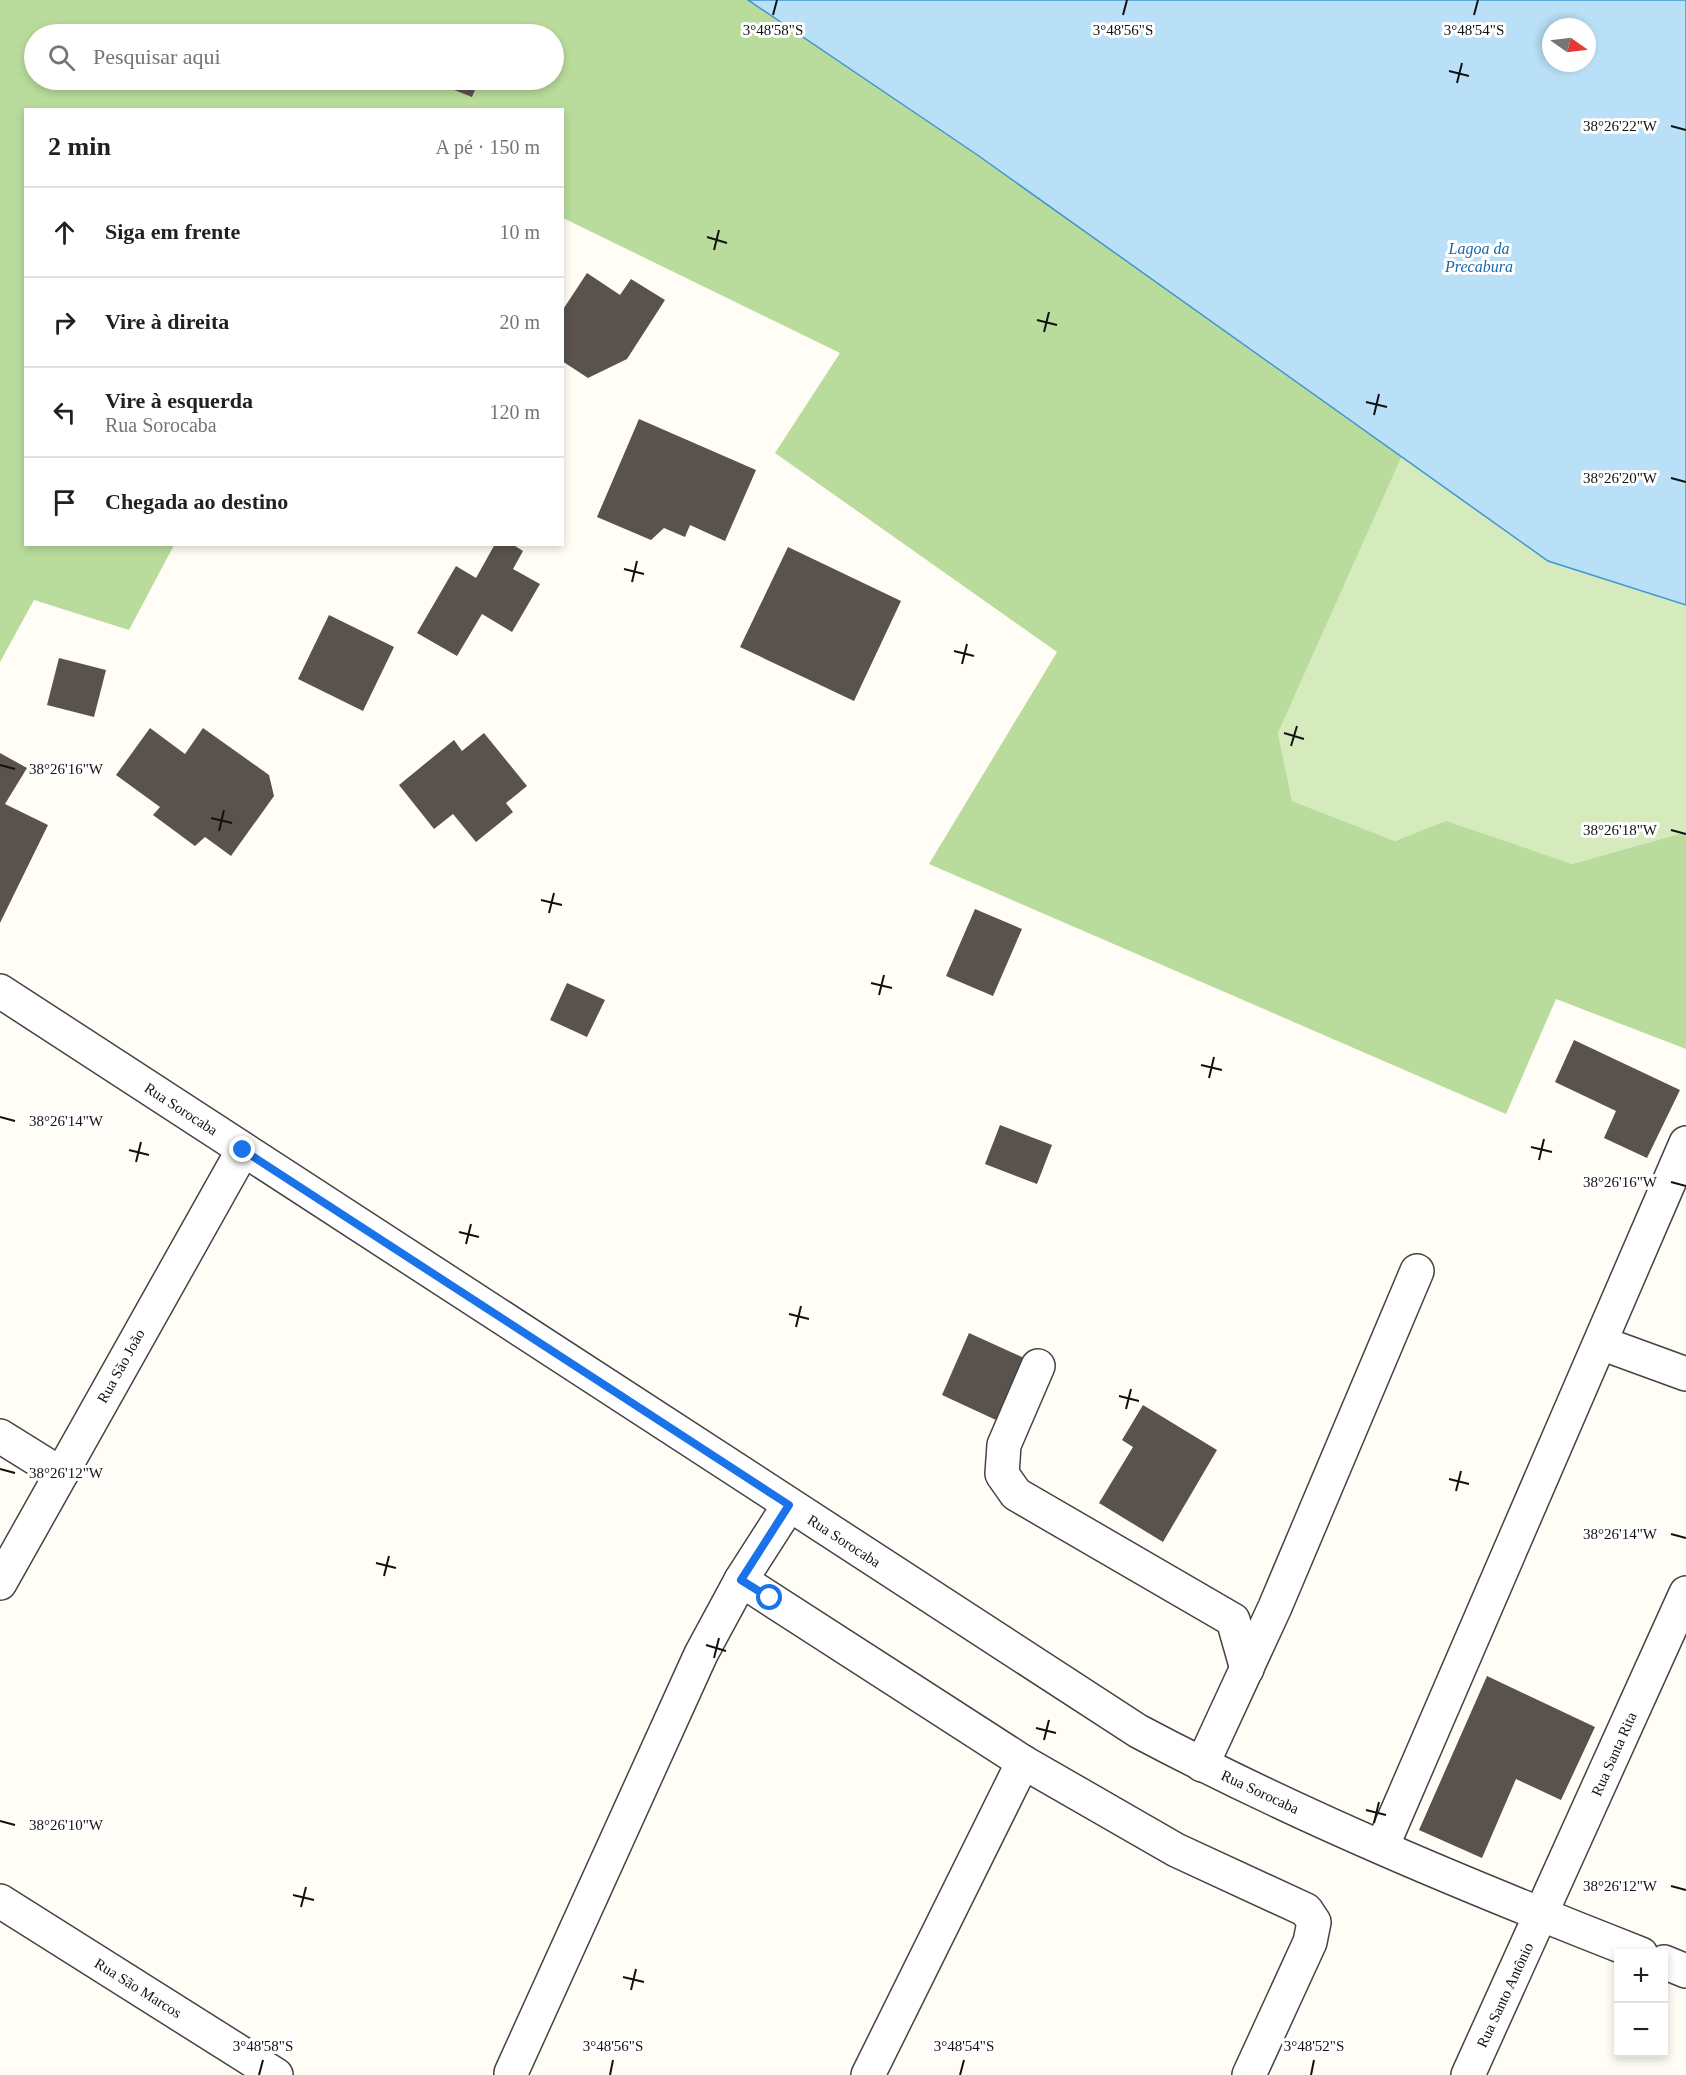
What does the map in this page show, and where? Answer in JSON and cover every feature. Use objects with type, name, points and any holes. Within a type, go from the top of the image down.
[{"type":"street","name":"Rua Sorocaba","points":[[0,991],[1138,1731],[1202,1765],[1382,1847],[1541,1915],[1630,1949]]},
{"type":"street","points":[[1382,1847],[1686,1143]]},
{"type":"street","name":"Rua São João","points":[[0,1582],[243,1150]]},
{"type":"street","points":[[1202,1765],[1280,1596],[1417,1270]]},
{"type":"street","points":[[1601,1343],[1686,1374]]},
{"type":"street","points":[[1038,1366],[1004,1445],[1002,1474],[1016,1494],[1233,1620],[1247,1669]]},
{"type":"street","points":[[0,1436],[61,1474]]},
{"type":"street","points":[[511,2073],[701,1654],[741,1580],[789,1505]]},
{"type":"street","points":[[741,1580],[1023,1762],[1176,1850],[1306,1910],[1314,1922],[1310,1942],[1249,2075]]},
{"type":"street","name":"Rua Santa Rita","points":[[1541,1915],[1686,1593]]},
{"type":"street","points":[[868,2075],[1023,1762]]},
{"type":"street","name":"Rua São Marcos","points":[[0,1901],[276,2075]]},
{"type":"street","name":"Rua Santo Antônio","points":[[1468,2075],[1541,1915]]},
{"type":"street","points":[[1668,1964],[1686,1971]]},
{"type":"green space","points":[[0,0],[748,0],[976,154],[1402,456],[1278,733],[1292,801],[1395,841],[1446,821],[1572,864],[1686,832],[1686,1049],[1556,999],[1506,1114],[929,864],[1057,652],[775,453],[840,353],[564,218],[564,108],[24,108],[24,546],[173,546],[129,630],[34,600],[0,662]]},
{"type":"green space","points":[[1402,456],[1548,561],[1686,605],[1686,832],[1572,864],[1446,822],[1395,841],[1292,801],[1278,733]]},
{"type":"water","name":"Lagoa da Precabura","points":[[748,0],[1686,0],[1686,605],[1548,561],[976,154]]},
{"type":"building","points":[[454,90],[475,90],[472,97]]},
{"type":"building","points":[[587,273],[620,295],[631,279],[665,300],[627,359],[588,378],[564,362],[564,308]]},
{"type":"building","points":[[639,419],[756,470],[725,541],[690,525],[685,537],[664,528],[651,540],[597,517]]},
{"type":"building","points":[[494,546],[515,546],[523,551],[513,569],[540,584],[512,632],[482,614],[457,656],[417,633],[456,566],[476,578]]},
{"type":"building","points":[[788,547],[901,601],[854,701],[740,647]]},
{"type":"building","points":[[329,615],[394,647],[363,711],[298,679]]},
{"type":"building","points":[[59,658],[106,670],[94,717],[47,705]]},
{"type":"building","points":[[150,728],[185,754],[203,728],[269,775],[274,796],[231,856],[205,837],[195,846],[153,815],[160,807],[116,775]]},
{"type":"building","points":[[484,733],[527,786],[506,803],[513,812],[476,842],[453,814],[434,829],[399,785],[454,740],[462,751]]},
{"type":"building","points":[[0,753],[27,768],[5,804],[48,825],[0,923]]},
{"type":"building","points":[[975,909],[1022,929],[993,996],[946,976]]},
{"type":"building","points":[[567,983],[605,1000],[587,1037],[550,1020]]},
{"type":"building","points":[[1574,1040],[1680,1090],[1647,1158],[1604,1138],[1616,1111],[1555,1082]]},
{"type":"building","points":[[1000,1125],[1052,1145],[1037,1184],[985,1164]]},
{"type":"building","points":[[969,1333],[1024,1358],[996,1420],[942,1395]]},
{"type":"building","points":[[1143,1405],[1217,1450],[1163,1542],[1099,1503],[1133,1447],[1122,1440]]},
{"type":"building","points":[[1487,1676],[1595,1727],[1561,1800],[1516,1779],[1482,1858],[1419,1830]]},
{"type":"route","points":[[243,1150],[789,1505],[741,1580],[770,1598]]}]
